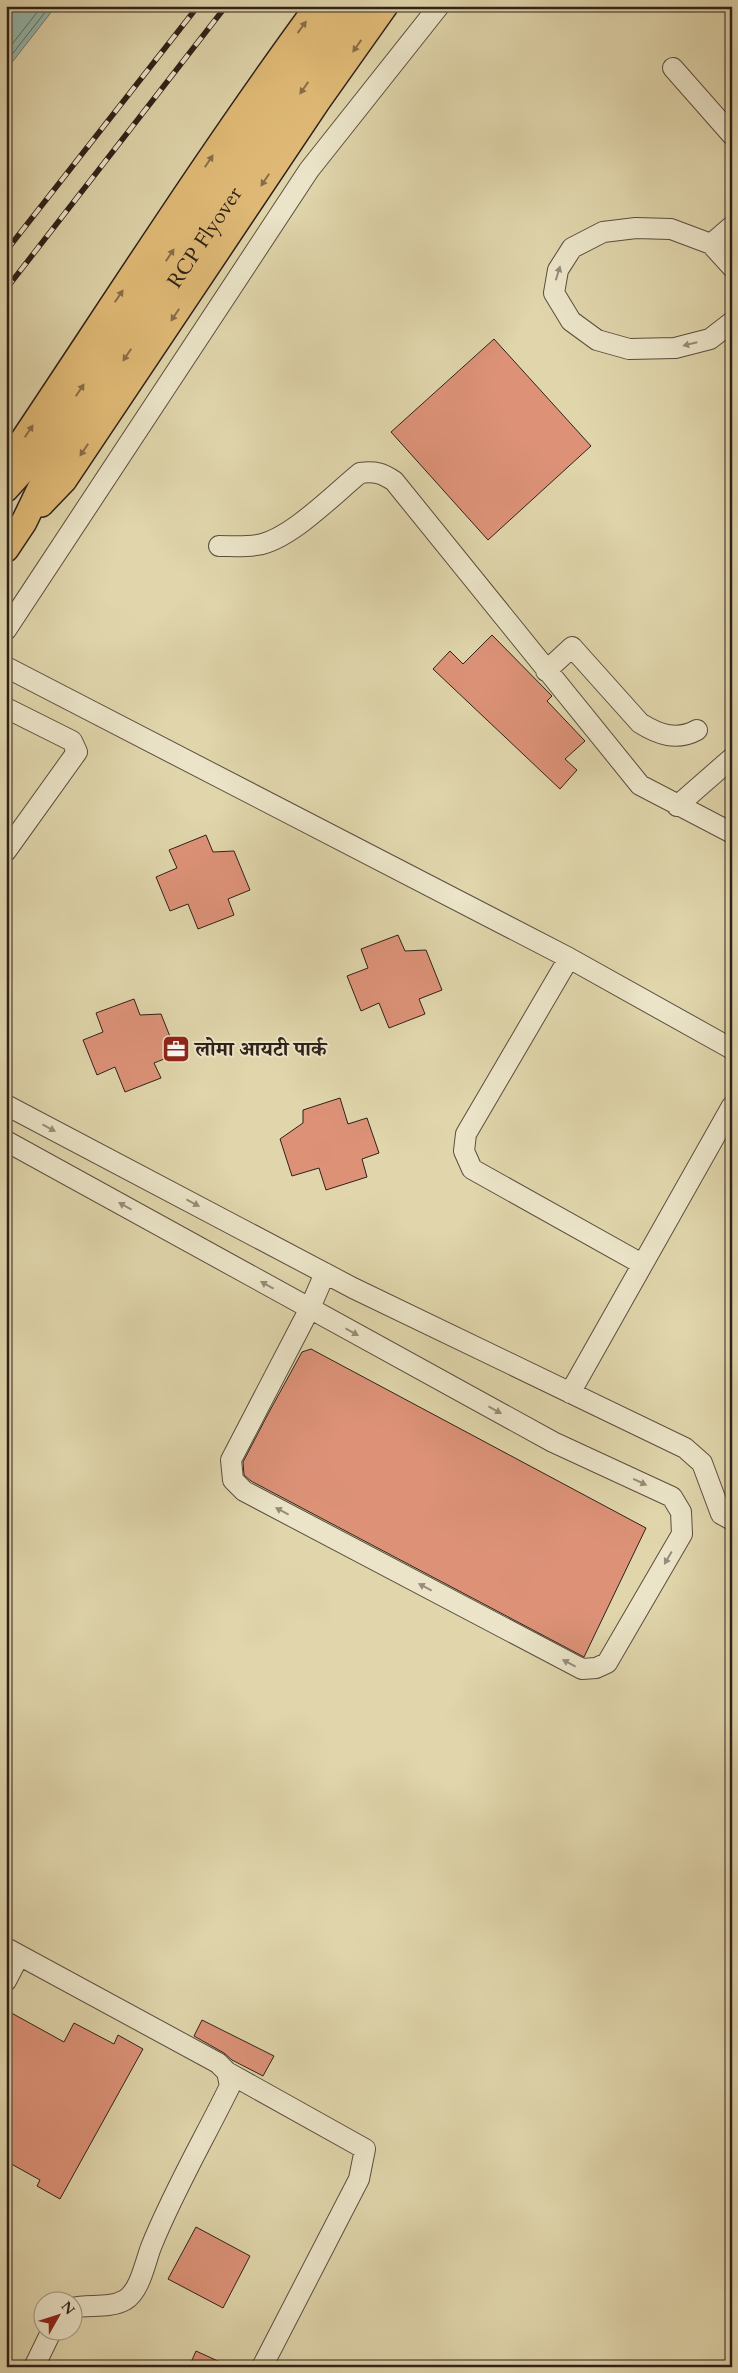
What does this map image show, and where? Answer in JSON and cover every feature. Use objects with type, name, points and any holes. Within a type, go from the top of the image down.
[{"type":"main road","points":[[6,474],[17,449],[270,70],[318,6]]},
{"type":"main road","name":"RCP Flyover","points":[[41,465],[286,81],[341,6]]},
{"type":"main road","name":"RCP Flyover","points":[[41,465],[363,6]]},
{"type":"main road","points":[[6,549],[24,522],[64,480],[317,102],[385,6]]},
{"type":"main road","points":[[6,489],[41,465]]},
{"type":"main road","points":[[24,522],[41,465]]},
{"type":"street","points":[[6,630],[309,170],[439,6]]},
{"type":"street","points":[[674,68],[732,135]]},
{"type":"street","points":[[711,244],[732,226]]},
{"type":"street","points":[[732,267],[711,244],[670,229],[636,228],[604,232],[572,248],[558,270],[554,293],[570,321],[597,340],[628,349],[675,348],[710,339],[732,322]]},
{"type":"street","points":[[219,546],[257,545],[274,540],[291,530],[360,473],[372,471],[383,473],[394,482],[640,785],[677,806],[732,833]]},
{"type":"street","points":[[546,671],[572,647],[646,727],[673,737],[686,736],[697,730]]},
{"type":"street","points":[[6,667],[569,958],[732,1049]]},
{"type":"street","points":[[6,708],[72,741],[77,752],[6,851]]},
{"type":"street","points":[[677,806],[732,758]]},
{"type":"street","points":[[569,958],[466,1134],[464,1150],[472,1169],[642,1264]]},
{"type":"street","points":[[6,1105],[325,1273],[685,1448],[702,1463],[721,1514],[732,1520]]},
{"type":"street","points":[[570,1393],[732,1106]]},
{"type":"street","points":[[6,1141],[310,1308],[553,1442],[672,1497],[681,1512],[682,1534],[607,1663],[596,1668],[582,1670],[244,1491],[233,1480],[231,1460],[310,1308],[325,1273]]},
{"type":"street","points":[[6,1981],[13,1952],[218,2063],[227,2072],[364,2149],[360,2179],[262,2367]]},
{"type":"street","points":[[82,2306],[109,2305],[125,2300],[134,2291],[157,2231],[230,2086],[227,2072]]},
{"type":"street","points":[[34,2367],[47,2340]]},
{"type":"water","points":[[6,6],[56,6],[6,70]]},
{"type":"building","points":[[494,339],[591,446],[488,540],[391,432]]},
{"type":"building","points":[[492,635],[552,696],[547,701],[585,741],[565,759],[577,770],[560,789],[433,669],[450,651],[463,664]]},
{"type":"building","points":[[206,835],[213,852],[234,851],[250,890],[228,899],[234,915],[198,929],[188,904],[170,911],[156,877],[177,868],[169,850]]},
{"type":"building","points":[[398,935],[405,951],[426,950],[442,990],[419,999],[425,1014],[389,1028],[379,1003],[361,1011],[347,976],[368,968],[361,949]]},
{"type":"building","points":[[134,999],[140,1015],[161,1014],[177,1054],[154,1063],[161,1078],[125,1092],[115,1067],[97,1075],[83,1040],[103,1032],[96,1013]]},
{"type":"building","points":[[340,1098],[348,1124],[367,1118],[379,1153],[362,1159],[367,1177],[326,1190],[319,1168],[292,1176],[280,1139],[303,1123],[303,1110]]},
{"type":"building","points":[[311,1349],[646,1528],[584,1657],[251,1481],[244,1475],[243,1462],[268,1414],[302,1352]]},
{"type":"building","points":[[6,2010],[64,2042],[74,2023],[114,2044],[118,2035],[143,2049],[60,2199],[37,2186],[40,2180],[6,2161]]},
{"type":"building","points":[[202,2020],[274,2056],[263,2076],[232,2060],[224,2053],[194,2036]]},
{"type":"building","points":[[196,2227],[250,2256],[223,2308],[168,2279]]},
{"type":"building","points":[[196,2351],[231,2367],[189,2367]]},
{"type":"railway","points":[[6,251],[198,6]]},
{"type":"railway","points":[[6,289],[226,6]]},
{"type":"place","name":"लोमा आयटी पार्क","points":[[176,1049]]}]
